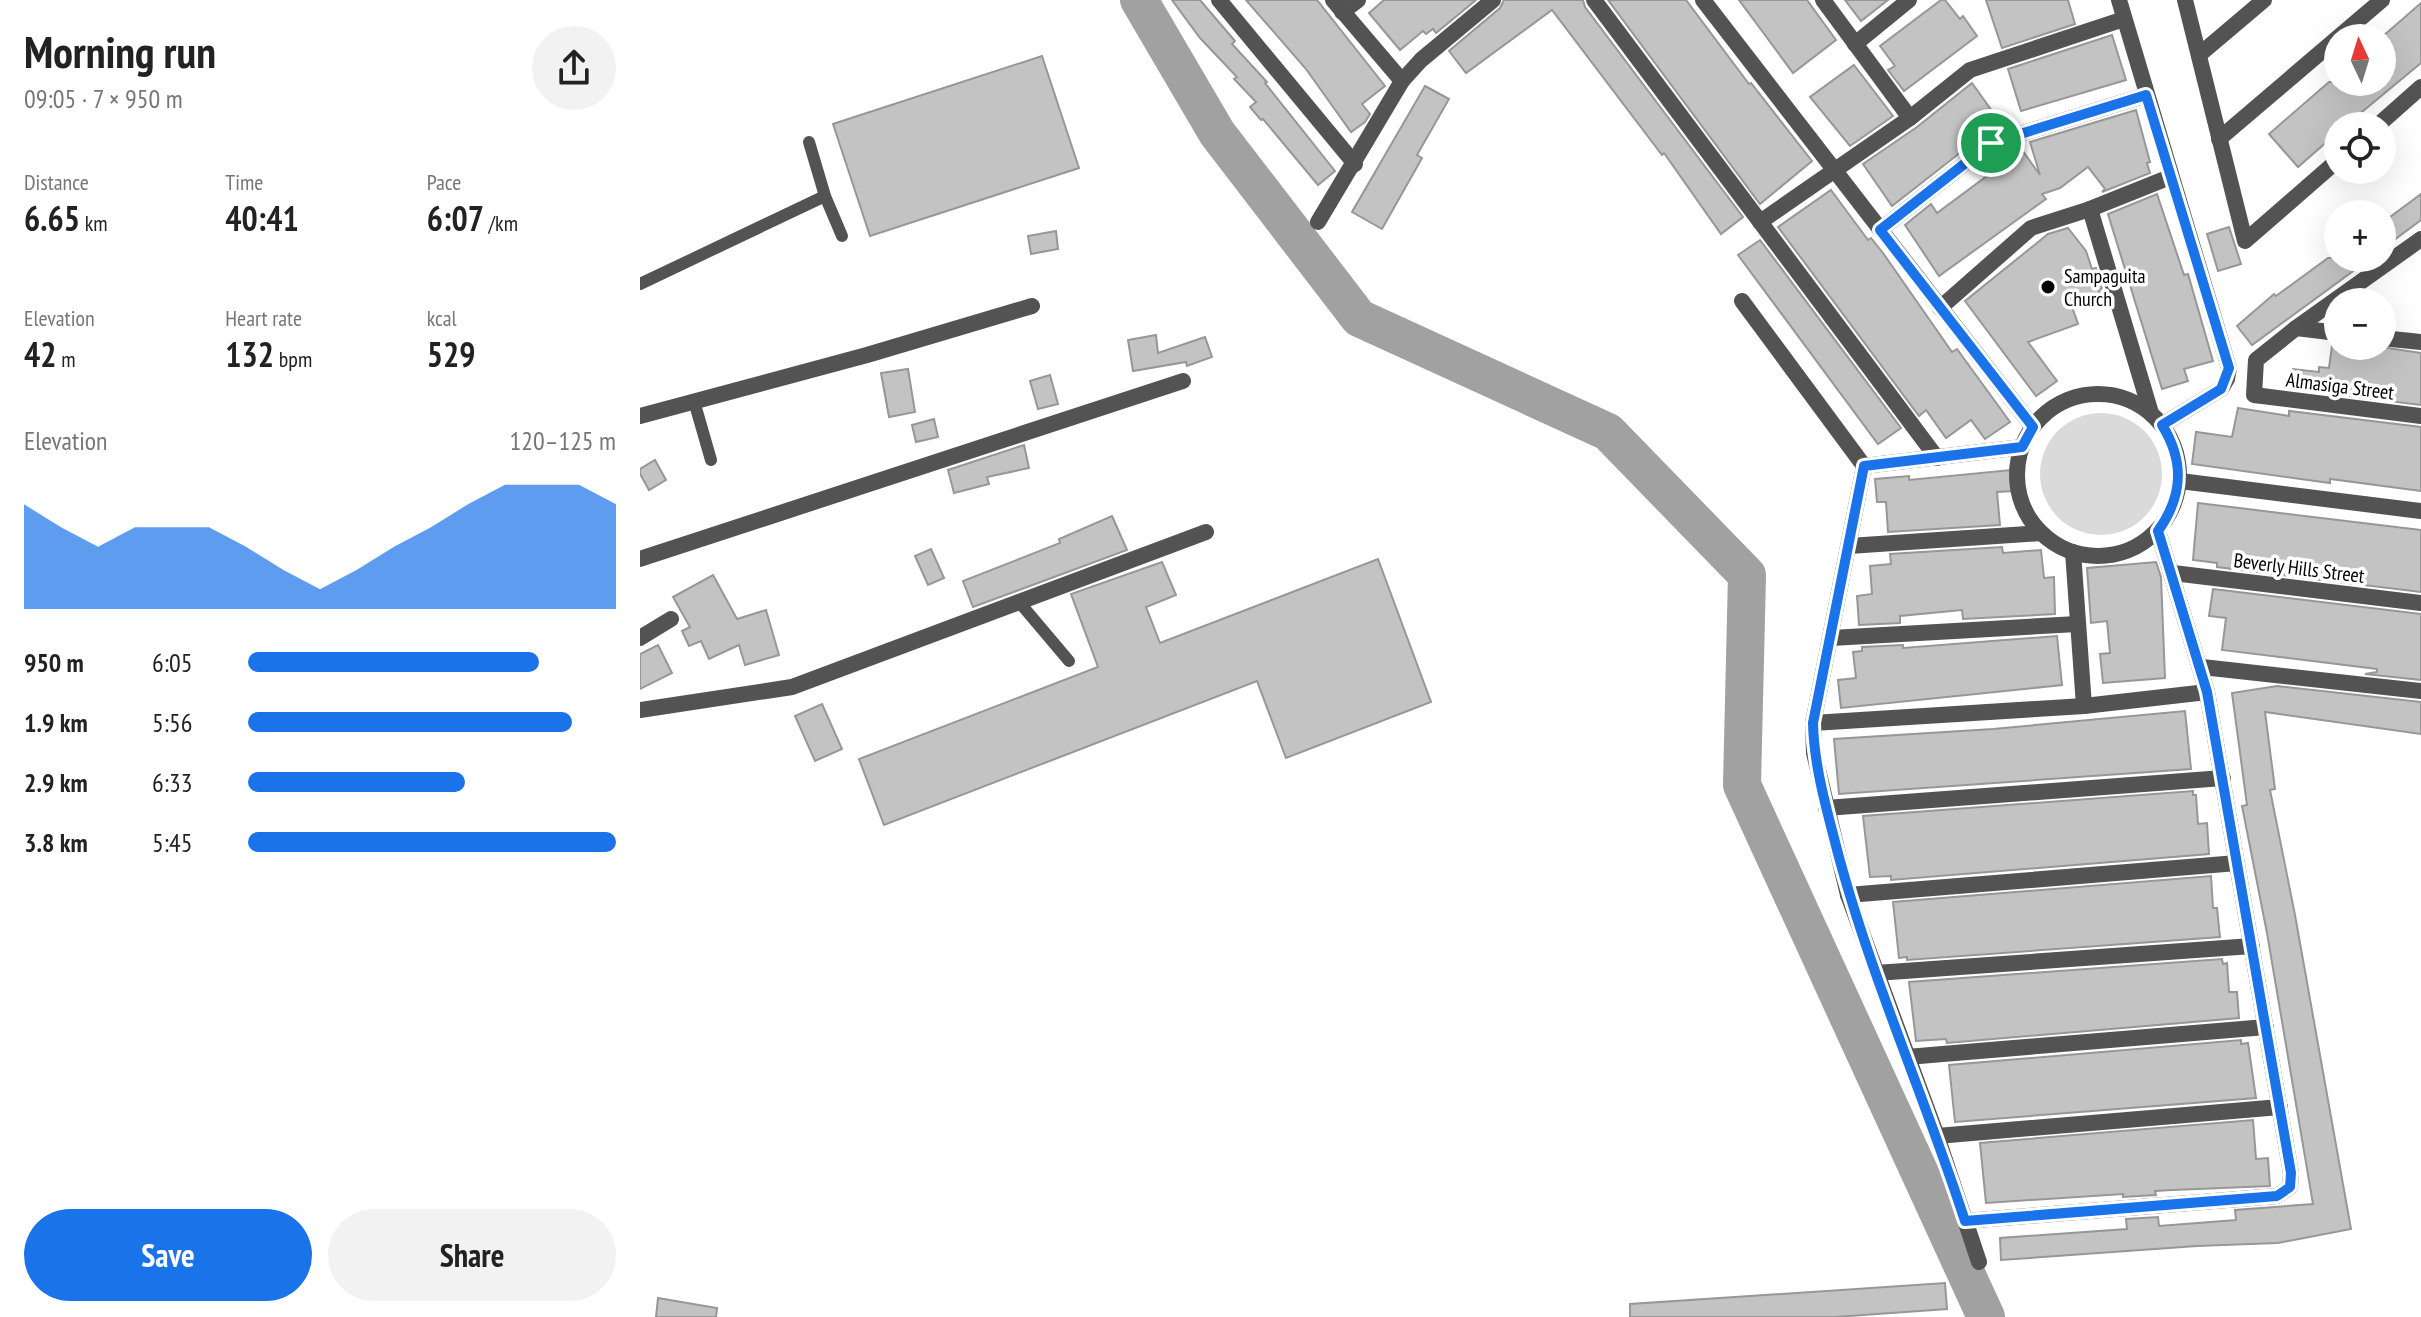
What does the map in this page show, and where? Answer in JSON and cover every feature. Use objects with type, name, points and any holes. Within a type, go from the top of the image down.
[{"type":"street","points":[[1219,0],[1355,164]]},
{"type":"street","points":[[1358,0],[1337,6],[1402,81]]},
{"type":"street","points":[[1318,222],[1402,81],[1421,60],[1493,0]]},
{"type":"street","points":[[1594,0],[1937,458]]},
{"type":"street","points":[[1703,0],[2033,427]]},
{"type":"street","points":[[1823,0],[1910,118]]},
{"type":"street","points":[[1855,44],[1909,0]]},
{"type":"street","points":[[2119,0],[2229,368],[2221,389],[2156,419]]},
{"type":"street","points":[[2185,0],[2245,241],[2324,172]]},
{"type":"street","points":[[2199,55],[2264,0]]},
{"type":"street","points":[[2219,139],[2382,0]]},
{"type":"street","points":[[1760,222],[1910,118],[1970,70],[2124,19]]},
{"type":"street","points":[[2393,112],[2421,87]]},
{"type":"street","points":[[1880,230],[1991,143],[2146,95]]},
{"type":"street","points":[[1940,308],[2031,228],[2090,209],[2170,177]]},
{"type":"street","points":[[2090,209],[2156,419],[2176,452],[2180,481],[2176,499],[2158,531],[2133,549],[2103,556],[2073,552],[2056,545],[2041,533],[2026,514],[2018,493],[2017,470],[2022,447],[2033,427],[2052,408],[2075,397],[2102,394],[2128,400],[2156,419]]},
{"type":"street","points":[[2296,328],[2421,239]]},
{"type":"street","points":[[1742,301],[1864,466],[1813,723],[1814,753],[1848,895],[1937,1136],[1979,1262]]},
{"type":"street","points":[[640,416],[867,355],[1032,306]]},
{"type":"street","points":[[2296,328],[2324,331]]},
{"type":"street","name":"Almasiga Street","points":[[2296,328],[2256,360],[2254,395],[2421,416]]},
{"type":"street","points":[[2396,339],[2421,342]]},
{"type":"street","points":[[640,559],[1183,381]]},
{"type":"street","points":[[1864,466],[2022,447]]},
{"type":"street","points":[[2180,481],[2421,511]]},
{"type":"street","points":[[1965,1221],[2277,1196],[2290,1187],[2291,1173],[2280,1107],[2202,667],[2158,531]]},
{"type":"street","points":[[640,710],[792,687],[1206,532]]},
{"type":"street","points":[[1849,546],[2041,533]]},
{"type":"street","points":[[2073,552],[2084,706]]},
{"type":"street","name":"Beverly Hills Street","points":[[2173,573],[2421,603]]},
{"type":"street","points":[[640,638],[671,619]]},
{"type":"street","points":[[1831,638],[2077,624]]},
{"type":"street","points":[[2202,667],[2421,691]]},
{"type":"street","points":[[1813,723],[2084,706],[2207,692]]},
{"type":"street","points":[[1826,808],[2223,778]]},
{"type":"street","points":[[1848,895],[2237,863]]},
{"type":"street","points":[[1876,973],[2252,946]]},
{"type":"street","points":[[1907,1057],[2266,1027]]},
{"type":"street","points":[[1937,1136],[2280,1107]]},
{"type":"lane","points":[[809,142],[825,196],[842,236]]},
{"type":"lane","points":[[640,284],[825,196]]},
{"type":"lane","points":[[694,401],[711,460]]},
{"type":"lane","points":[[1020,603],[1069,661]]},
{"type":"shaded area","points":[[2101,413],[2124,418],[2144,431],[2157,451],[2162,474],[2157,497],[2144,517],[2124,530],[2101,535],[2078,530],[2058,517],[2045,497],[2040,474],[2045,451],[2058,431],[2078,418]]},
{"type":"building","points":[[1172,0],[1200,0],[1335,171],[1318,185],[1250,107],[1256,102],[1200,38]]},
{"type":"building","points":[[1246,0],[1317,0],[1385,86],[1362,104],[1370,114],[1365,122],[1351,132],[1306,69]]},
{"type":"building","points":[[1384,0],[1476,0],[1436,33],[1433,29],[1426,34],[1423,31],[1400,50],[1369,13]]},
{"type":"building","points":[[1504,0],[1583,0],[1585,7],[1743,217],[1721,234],[1664,153],[1662,155],[1552,10],[1466,73],[1449,51],[1500,8]]},
{"type":"building","points":[[1608,0],[1686,0],[1812,161],[1760,204]]},
{"type":"building","points":[[1739,0],[1807,0],[1836,40],[1793,73]]},
{"type":"building","points":[[1845,0],[1888,0],[1861,21]]},
{"type":"building","points":[[1945,0],[1960,19],[1963,16],[1977,36],[1904,91],[1888,70],[1895,66],[1880,46]]},
{"type":"building","points":[[1986,0],[2068,0],[2075,24],[2002,48]]},
{"type":"building","points":[[2421,3],[2421,63],[2396,84],[2396,25]]},
{"type":"building","points":[[2112,35],[2126,80],[2021,111],[2008,69]]},
{"type":"building","points":[[1042,56],[1079,168],[870,236],[833,124]]},
{"type":"building","points":[[1854,65],[1893,116],[1850,146],[1810,97]]},
{"type":"building","points":[[1972,83],[2002,125],[1984,134],[1892,206],[1863,164],[1917,127]]},
{"type":"building","points":[[1425,86],[1449,99],[1417,155],[1422,158],[1382,229],[1352,212]]},
{"type":"building","points":[[2324,86],[2324,96],[2381,96],[2362,112],[2324,112],[2324,144],[2298,167],[2269,134]]},
{"type":"building","points":[[2136,110],[2150,173],[2102,192],[2105,189],[2088,167],[2060,188],[2042,194],[2046,199],[1939,276],[1905,225],[1931,204],[1937,213],[2022,150],[2040,175],[2030,142]]},
{"type":"building","points":[[1831,190],[1868,240],[1871,238],[1883,253],[1952,352],[1957,349],[2010,422],[1985,439],[1971,420],[1946,438],[1926,410],[1919,416],[1778,227]]},
{"type":"building","points":[[2157,194],[2184,275],[2188,274],[2213,361],[2184,369],[2188,381],[2162,389],[2108,214]]},
{"type":"building","points":[[2421,194],[2421,220],[2396,239],[2396,213]]},
{"type":"building","points":[[2229,227],[2241,264],[2218,271],[2207,234]]},
{"type":"building","points":[[2068,228],[2086,251],[2092,269],[2096,268],[2102,289],[2099,290],[2100,294],[2071,304],[2078,324],[2028,342],[2057,381],[2036,396],[1965,301],[2048,234]]},
{"type":"building","points":[[1056,231],[1058,249],[1031,254],[1028,236]]},
{"type":"building","points":[[1760,240],[1901,428],[1878,444],[1738,255]]},
{"type":"building","points":[[2324,261],[2324,272],[2352,272],[2330,288],[2324,288],[2324,292],[2252,345],[2237,326],[2274,294],[2276,296]]},
{"type":"building","points":[[1156,335],[1158,353],[1205,337],[1212,357],[1187,366],[1186,362],[1133,371],[1128,340]]},
{"type":"building","points":[[2396,349],[2421,353],[2421,405],[2291,389],[2293,369],[2319,372],[2319,367],[2329,368],[2330,360],[2396,360]]},
{"type":"building","points":[[908,369],[915,412],[889,417],[881,373]]},
{"type":"building","points":[[1050,375],[1058,404],[1038,409],[1030,381]]},
{"type":"building","points":[[2238,408],[2289,416],[2289,411],[2421,427],[2421,491],[2330,479],[2330,483],[2192,464],[2196,432],[2232,437]]},
{"type":"building","points":[[934,419],[938,437],[916,442],[912,425]]},
{"type":"building","points":[[1024,445],[1029,468],[987,477],[989,484],[954,493],[948,470]]},
{"type":"building","points":[[655,460],[666,480],[649,490],[640,469]]},
{"type":"building","points":[[2011,470],[2013,491],[1997,492],[2000,525],[1888,532],[1886,502],[1877,502],[1875,479],[1909,476],[1909,480]]},
{"type":"building","points":[[2198,503],[2421,530],[2421,592],[2217,567],[2217,563],[2193,560]]},
{"type":"building","points":[[1112,516],[1127,550],[973,607],[963,581],[1060,543],[1059,539]]},
{"type":"building","points":[[2002,547],[2003,553],[2041,550],[2044,578],[2054,577],[2055,614],[1963,619],[1962,610],[1900,616],[1900,623],[1859,625],[1857,596],[1872,594],[1870,566],[1891,564],[1890,554]]},
{"type":"building","points":[[931,549],[944,578],[928,585],[915,556]]},
{"type":"building","points":[[1378,559],[1431,702],[1286,758],[1257,681],[884,825],[859,759],[1098,667],[1071,594],[1162,562],[1176,595],[1146,607],[1160,643]]},
{"type":"building","points":[[2156,562],[2161,577],[2165,678],[2103,683],[2100,654],[2110,653],[2107,621],[2091,623],[2087,568]]},
{"type":"building","points":[[713,575],[737,619],[766,610],[779,655],[745,665],[739,645],[709,659],[701,641],[689,646],[682,631],[690,627],[673,597]]},
{"type":"building","points":[[2213,589],[2421,614],[2421,680],[2365,674],[2377,672],[2377,669],[2222,650],[2226,618],[2209,616]]},
{"type":"building","points":[[2057,636],[2062,685],[1841,708],[1838,680],[1856,678],[1853,652],[1862,651],[1862,647],[1903,645],[1903,648]]},
{"type":"building","points":[[658,645],[672,673],[640,689],[640,654]]},
{"type":"building","points":[[2277,686],[2421,702],[2421,734],[2265,712],[2275,789],[2270,790],[2351,1229],[2278,1243],[2001,1260],[2000,1238],[2127,1229],[2126,1219],[2158,1217],[2159,1226],[2236,1220],[2235,1210],[2313,1204],[2242,806],[2247,805],[2232,693]]},
{"type":"building","points":[[822,704],[842,749],[815,761],[795,716]]},
{"type":"building","points":[[2185,711],[2191,769],[1839,794],[1834,739],[1993,729]]},
{"type":"building","points":[[2193,791],[2198,824],[2207,823],[2209,854],[1891,880],[1891,876],[1870,877],[1863,816]]},
{"type":"building","points":[[2211,876],[2213,908],[2217,908],[2220,937],[1907,960],[1907,957],[1899,958],[1893,902]]},
{"type":"building","points":[[2222,959],[2223,964],[2227,963],[2229,992],[2237,992],[2239,1018],[1947,1043],[1946,1039],[1916,1041],[1909,982]]},
{"type":"building","points":[[2241,1040],[2241,1044],[2248,1043],[2256,1098],[1955,1122],[1949,1065]]},
{"type":"building","points":[[2253,1120],[2256,1159],[2268,1158],[2270,1186],[1986,1203],[1980,1143]]},
{"type":"building","points":[[1945,1283],[1947,1309],[1835,1317],[1630,1317],[1630,1304]]},
{"type":"building","points":[[658,1298],[717,1308],[716,1317],[656,1317]]},
{"type":"waterway","points":[[1139,0],[1217,133],[1359,318],[1608,432],[1747,575],[1742,785],[1986,1317]]},
{"type":"place","name":"Sampaguita Church","points":[[2048,287]]},
{"type":"route","points":[[2146,95],[2229,368],[2221,389],[2162,425],[2173,442],[2179,461],[2180,481],[2169,516],[2158,531],[2202,667],[2207,692],[2291,1173],[2290,1187],[2277,1196],[1965,1221],[1848,895],[1814,753],[1813,723],[1864,466],[2022,447],[2033,427],[1880,230],[1991,143],[2146,95]]}]
